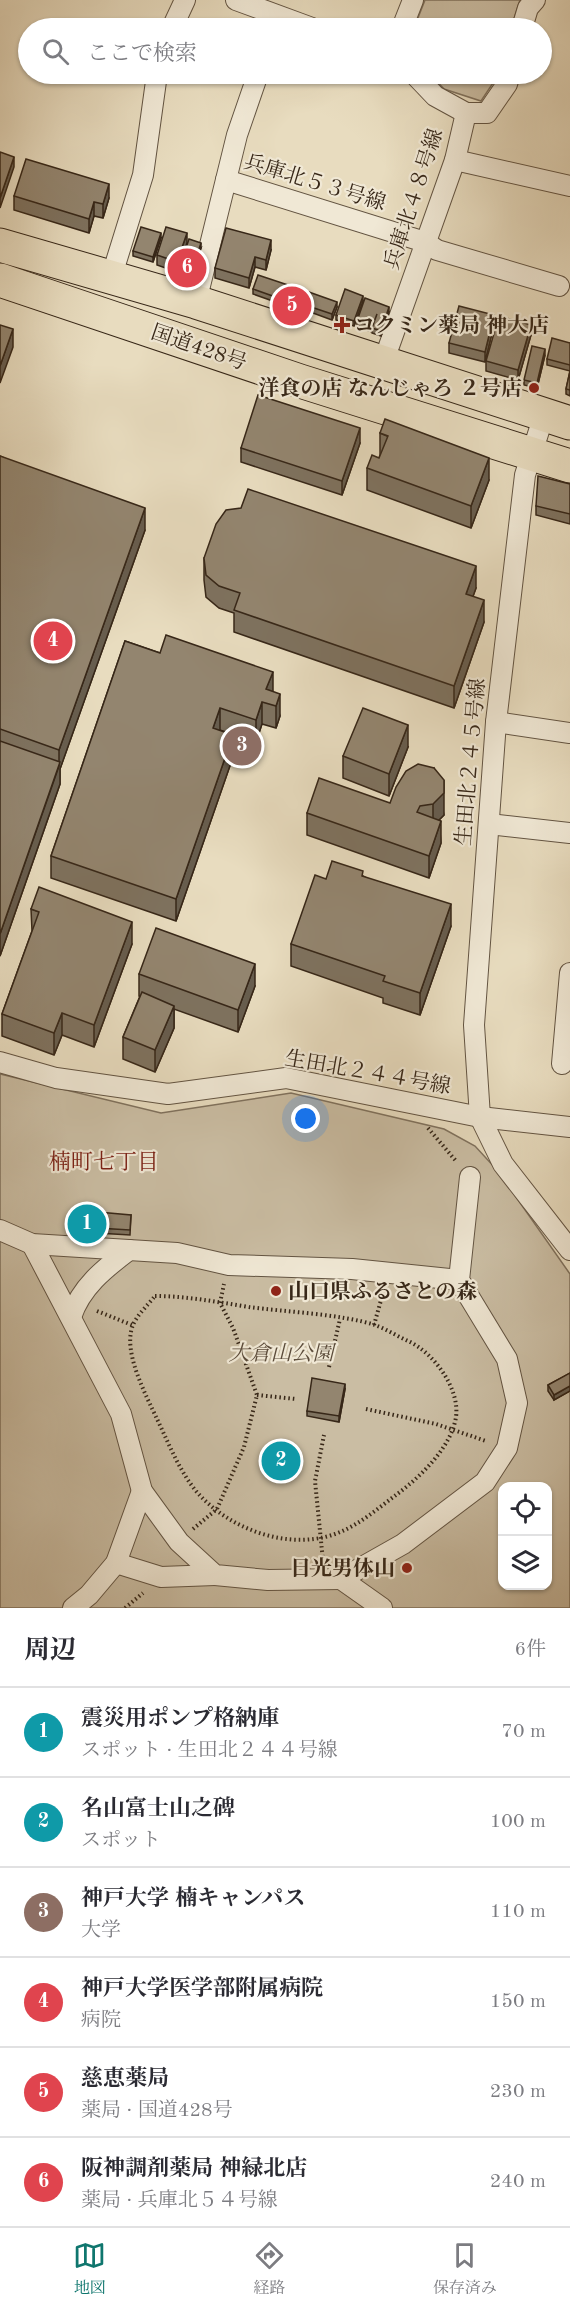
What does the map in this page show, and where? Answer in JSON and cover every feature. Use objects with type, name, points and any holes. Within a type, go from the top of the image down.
[{"type":"highway","name":"国道428号","points":[[0,245],[196,302],[557,419]]},
{"type":"highway","name":"国道428号","points":[[0,280],[300,381],[570,466]]},
{"type":"street","points":[[177,18],[185,0]]},
{"type":"street","points":[[236,0],[269,18]]},
{"type":"street","points":[[406,18],[413,0]]},
{"type":"street","points":[[525,18],[528,8],[535,0]]},
{"type":"street","points":[[111,278],[143,175],[156,84]]},
{"type":"street","points":[[196,302],[237,135],[255,84]]},
{"type":"street","points":[[424,84],[435,96],[466,113]]},
{"type":"street","name":"兵庫北４８号線","points":[[383,363],[454,160],[466,113],[488,112],[507,84]]},
{"type":"street","points":[[454,160],[570,186]]},
{"type":"street","name":"兵庫北５３号線","points":[[226,180],[425,242],[437,250],[559,286]]},
{"type":"street","name":"生田北２４５号線","points":[[480,1117],[474,1025],[496,722],[525,475],[531,453],[557,419]]},
{"type":"street","points":[[496,722],[570,733]]},
{"type":"street","points":[[489,824],[570,833]]},
{"type":"street","points":[[562,1064],[570,973]]},
{"type":"street","name":"生田北２４４号線","points":[[0,1062],[56,1078],[168,1094],[286,1078],[480,1117],[570,1127]]},
{"type":"street","points":[[480,1117],[503,1164],[570,1250]]},
{"type":"street","points":[[116,1563],[161,1577],[215,1575],[268,1580],[333,1579],[403,1544],[485,1482],[507,1448],[517,1403],[507,1359],[459,1280],[470,1177]]},
{"type":"street","points":[[0,1230],[32,1244],[177,1252],[228,1265],[389,1273],[459,1280]]},
{"type":"street","points":[[32,1244],[73,1310],[121,1414],[142,1491],[179,1542],[215,1575]]},
{"type":"street","points":[[73,1310],[99,1272],[129,1250]]},
{"type":"street","points":[[73,1608],[89,1595],[116,1563],[142,1491]]},
{"type":"street","points":[[333,1579],[382,1608]]},
{"type":"path","points":[[407,1102],[470,1177]]},
{"type":"path","points":[[374,1325],[389,1273]]},
{"type":"path","points":[[155,1296],[187,1296],[220,1303],[340,1319],[374,1325],[418,1345],[442,1371],[455,1398],[456,1415],[452,1430],[433,1460],[408,1486],[365,1518],[337,1533],[297,1541],[273,1537],[245,1527],[217,1509],[197,1492],[180,1467],[130,1356],[132,1325],[155,1296]]},
{"type":"path","points":[[179,1542],[217,1509],[244,1447],[257,1395],[233,1328],[220,1303]]},
{"type":"path","points":[[73,1310],[132,1325]]},
{"type":"path","points":[[329,1366],[340,1319]]},
{"type":"path","points":[[257,1395],[296,1399]]},
{"type":"path","points":[[366,1409],[405,1416],[507,1448]]},
{"type":"path","points":[[324,1435],[315,1481],[319,1538],[333,1579]]},
{"type":"green space","points":[[425,0],[520,0],[514,18],[418,18]]},
{"type":"green space","points":[[439,84],[492,84],[481,101],[444,89]]},
{"type":"green space","name":"大倉山公園","points":[[0,1074],[161,1113],[291,1093],[444,1129],[475,1146],[497,1170],[570,1274],[570,1608],[0,1608]]},
{"type":"building","points":[[0,152],[14,157],[0,198]]},
{"type":"building","points":[[26,159],[109,184],[103,204],[94,202],[89,219],[14,196]]},
{"type":"building","points":[[141,227],[161,233],[153,257],[133,251]]},
{"type":"building","points":[[166,227],[187,233],[177,262],[157,255]]},
{"type":"building","points":[[226,228],[271,240],[266,260],[255,257],[249,278],[215,268]]},
{"type":"building","points":[[189,239],[201,243],[192,270],[180,266]]},
{"type":"building","points":[[258,275],[288,285],[284,300],[253,289]]},
{"type":"building","points":[[345,289],[363,296],[354,321],[336,315]]},
{"type":"building","points":[[306,291],[337,302],[332,314],[302,304]]},
{"type":"building","points":[[365,298],[389,307],[381,331],[372,328],[377,314],[372,327],[357,321]]},
{"type":"building","points":[[459,306],[494,315],[485,352],[449,343]]},
{"type":"building","points":[[499,316],[531,325],[518,370],[486,361]]},
{"type":"building","points":[[0,325],[13,329],[0,366]]},
{"type":"building","points":[[552,338],[570,343],[570,365],[547,359]]},
{"type":"building","points":[[532,346],[545,349],[537,383],[524,380]]},
{"type":"building","points":[[570,371],[570,390],[566,389]]},
{"type":"building","points":[[258,395],[360,428],[342,481],[241,448]]},
{"type":"building","points":[[385,419],[489,458],[471,506],[367,468],[372,455],[379,458],[388,436],[380,433]]},
{"type":"building","points":[[0,456],[145,508],[59,750],[0,729]]},
{"type":"building","points":[[538,476],[570,484],[570,514],[536,506]]},
{"type":"building","points":[[248,489],[476,566],[466,594],[484,600],[454,686],[234,610],[240,593],[219,586],[206,575],[204,558],[216,524],[226,510],[241,508]]},
{"type":"building","points":[[166,635],[273,672],[266,689],[280,694],[276,706],[262,702],[256,720],[220,708],[213,728],[233,735],[176,899],[51,856],[125,641],[160,653]]},
{"type":"building","points":[[363,708],[408,725],[389,774],[343,756]]},
{"type":"building","points":[[0,741],[60,762],[0,934]]},
{"type":"building","points":[[418,764],[434,768],[444,780],[444,793],[433,804],[420,806],[417,812],[441,821],[429,856],[307,813],[319,778],[390,803],[406,771]]},
{"type":"building","points":[[332,861],[363,871],[362,876],[451,904],[420,993],[383,981],[385,976],[291,944],[315,875],[326,879]]},
{"type":"building","points":[[39,887],[132,922],[94,1025],[62,1013],[54,1033],[2,1014],[39,912],[31,909]]},
{"type":"building","points":[[156,928],[255,964],[238,1010],[139,974]]},
{"type":"building","points":[[142,992],[174,1006],[155,1050],[123,1037]]},
{"type":"building","points":[[98,1212],[131,1215],[130,1230],[97,1228]]},
{"type":"building","points":[[83,1214],[92,1215],[91,1224],[82,1223]]},
{"type":"building","points":[[570,1373],[570,1386],[554,1395],[548,1385]]},
{"type":"building","points":[[312,1378],[345,1384],[339,1416],[307,1411]]},
{"type":"place","name":"阪神調剤薬局 神緑北店","points":[[187,268]]},
{"type":"place","name":"慈恵薬局","points":[[292,306]]},
{"type":"place","name":"コクミン薬局 神大店","points":[[342,325]]},
{"type":"place","name":"洋食の店 なんじゃろ ２号店","points":[[534,388]]},
{"type":"place","name":"神戸大学医学部附属病院","points":[[53,641]]},
{"type":"place","name":"神戸大学 楠キャンパス","points":[[242,746]]},
{"type":"place","name":"震災用ポンプ格納庫","points":[[87,1224]]},
{"type":"place","name":"山口県ふるさとの森","points":[[276,1291]]},
{"type":"place","name":"名山富士山之碑","points":[[281,1461]]},
{"type":"place","name":"日光男体山","points":[[407,1568]]},
{"type":"district","name":"楠町七丁目","points":[[104,1161]]}]
